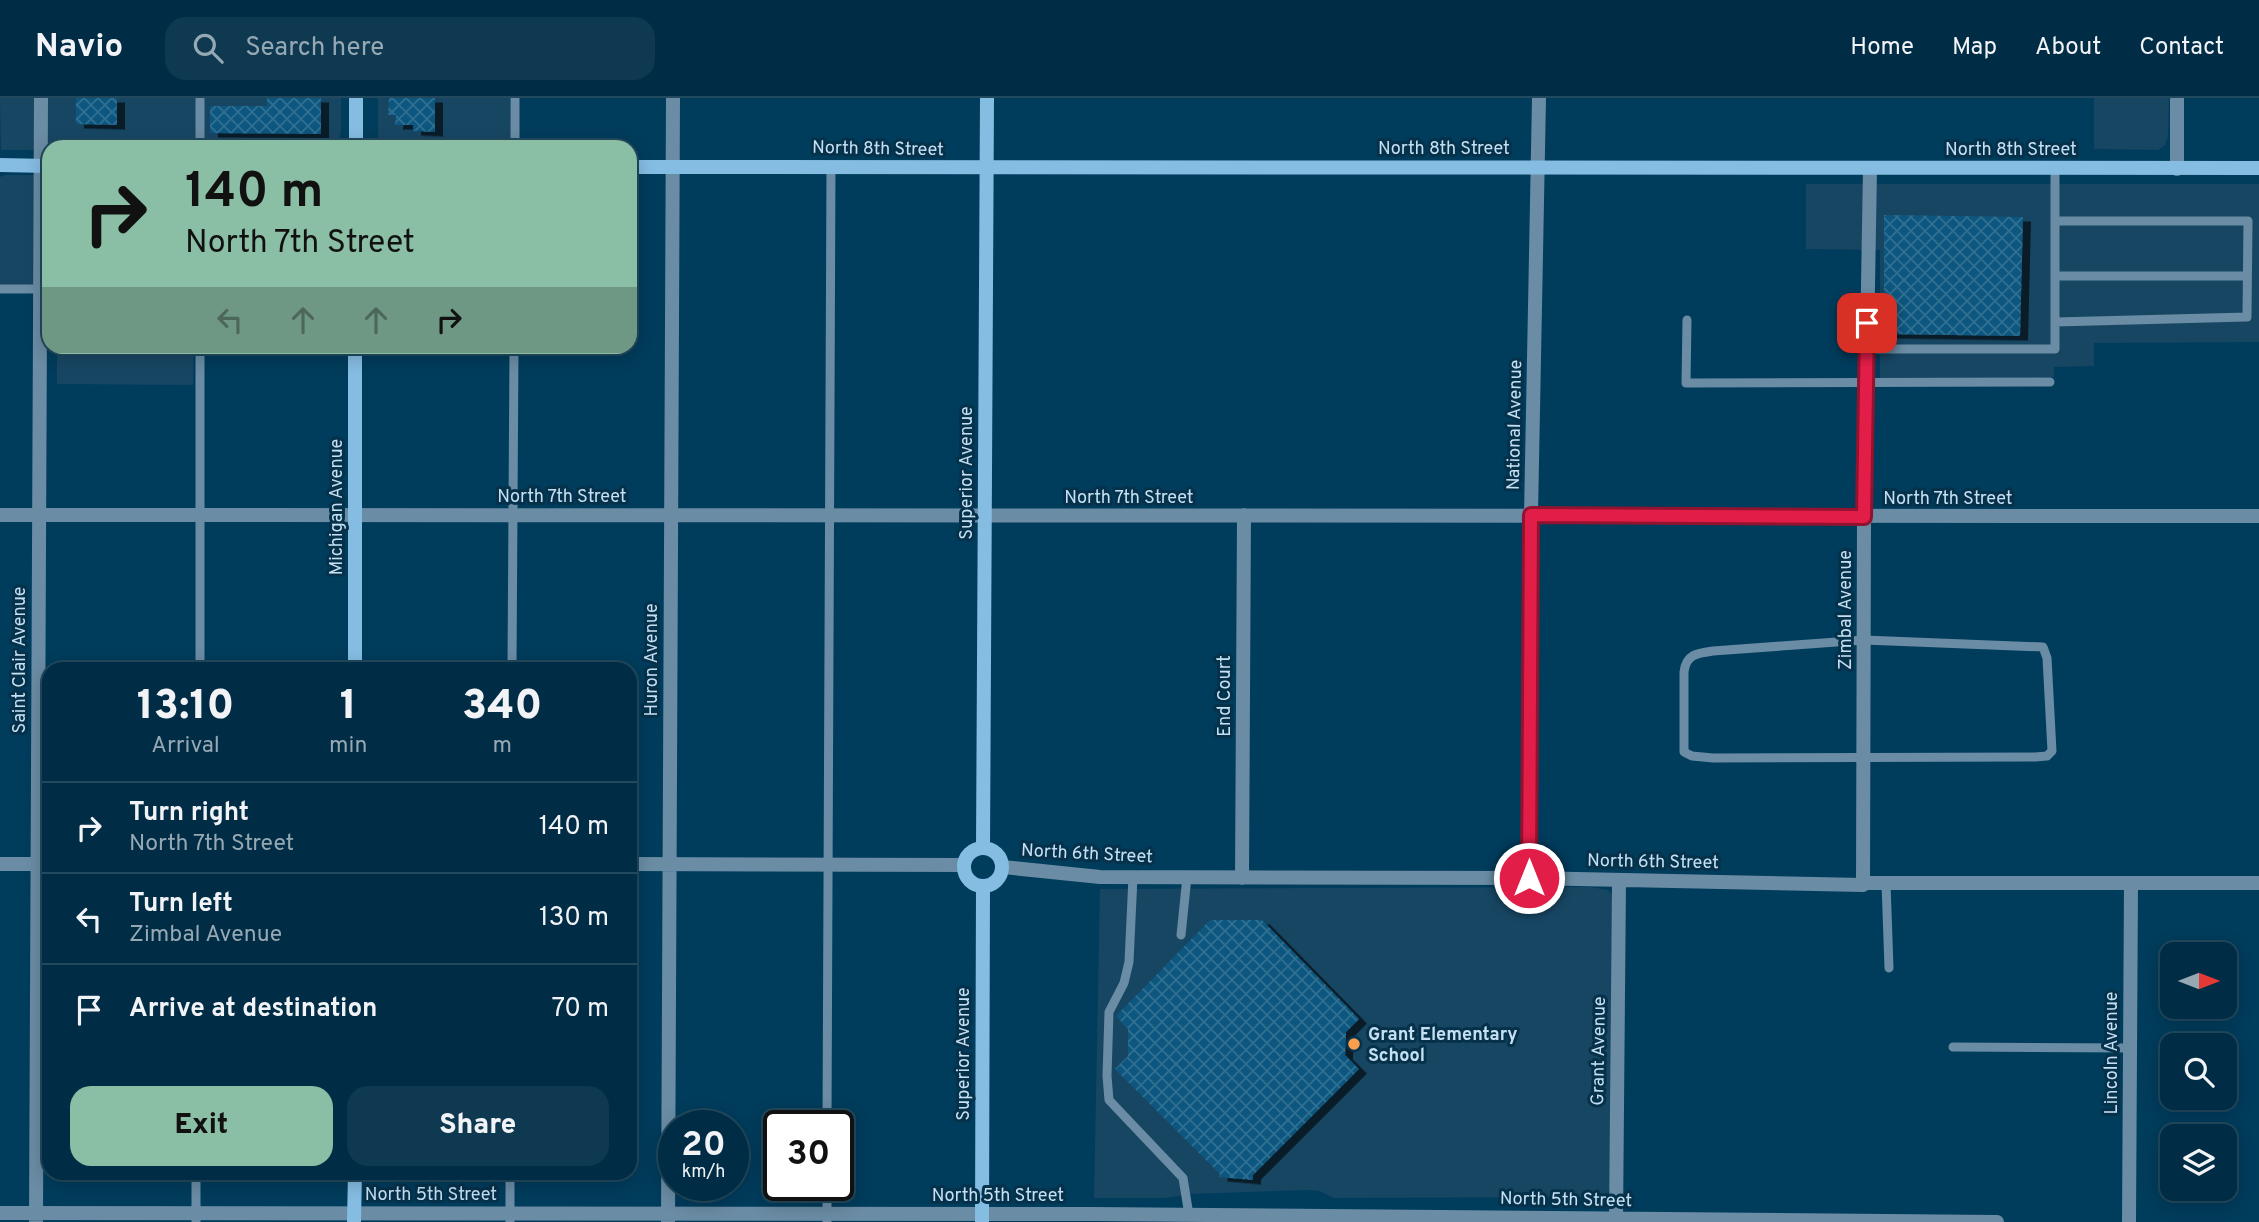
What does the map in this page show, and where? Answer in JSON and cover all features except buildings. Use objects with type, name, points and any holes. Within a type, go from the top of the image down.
[{"type":"main road","points":[[356,98],[356,140]]},
{"type":"main road","name":"Superior Avenue","points":[[984,848],[986,98]]},
{"type":"main road","points":[[0,165],[42,166]]},
{"type":"main road","name":"North 8th Street","points":[[637,167],[2259,168]]},
{"type":"main road","name":"Michigan Avenue","points":[[355,354],[355,662]]},
{"type":"main road","points":[[984,848],[995,851],[1003,867],[995,883],[984,886],[972,882],[964,865],[968,855],[984,848]]},
{"type":"main road","name":"Superior Avenue","points":[[982,1218],[984,886]]},
{"type":"main road","points":[[354,1218],[355,1180]]},
{"type":"street","name":"Saint Clair Avenue","points":[[41,98],[43,140]]},
{"type":"street","name":"Huron Avenue","points":[[668,1218],[673,98]]},
{"type":"street","name":"National Avenue","points":[[1529,878],[1531,515],[1539,98]]},
{"type":"street","points":[[2177,98],[2177,169]]},
{"type":"street","name":"Zimbal Avenue","points":[[1863,883],[1864,517],[1870,169]]},
{"type":"street","name":"Saint Clair Avenue","points":[[42,240],[39,514],[42,776]]},
{"type":"street","name":"North 7th Street","points":[[0,514],[2259,516]]},
{"type":"street","name":"End Court","points":[[1242,878],[1244,515]]},
{"type":"street","points":[[0,864],[42,864]]},
{"type":"street","points":[[637,864],[964,865]]},
{"type":"street","name":"North 6th Street","points":[[1003,867],[1100,877],[1529,878],[1863,885],[2259,883]]},
{"type":"street","name":"Grant Avenue","points":[[1616,1220],[1619,880]]},
{"type":"street","name":"Lincoln Avenue","points":[[2129,1222],[2131,883]]},
{"type":"street","name":"Saint Clair Avenue","points":[[36,1218],[42,915]]},
{"type":"street","name":"North 5th Street","points":[[0,1213],[36,1218],[827,1219],[1189,1215],[1997,1222]]},
{"type":"lane","points":[[200,98],[200,140]]},
{"type":"lane","points":[[515,98],[515,140]]},
{"type":"lane","points":[[827,1110],[831,166]]},
{"type":"lane","points":[[1867,349],[2055,349],[2055,169]]},
{"type":"lane","points":[[2055,221],[2248,220],[2247,317],[2055,322]]},
{"type":"lane","points":[[2055,276],[2247,276]]},
{"type":"lane","points":[[0,289],[40,289]]},
{"type":"lane","points":[[1687,320],[1686,383],[2050,382]]},
{"type":"lane","points":[[200,662],[201,354]]},
{"type":"lane","points":[[512,662],[514,354]]},
{"type":"lane","points":[[1864,640],[2043,647],[2047,658],[2052,751],[2042,757],[1713,758],[1687,754],[1683,747],[1684,672],[1687,660],[1692,655],[1864,640]]},
{"type":"lane","points":[[1133,877],[1129,962],[1124,983],[1109,1012],[1109,1100],[1183,1178],[1189,1215]]},
{"type":"lane","points":[[1181,935],[1187,877]]},
{"type":"lane","points":[[1886,883],[1889,968]]},
{"type":"lane","points":[[1953,1046],[2130,1048]]},
{"type":"lane","points":[[196,1180],[196,1218]]},
{"type":"lane","points":[[510,1180],[510,1218]]},
{"type":"lane","points":[[827,1201],[827,1219]]},
{"type":"shaded area","points":[[0,98],[341,98],[339,140],[42,140],[42,150],[1,150]]},
{"type":"shaded area","points":[[378,98],[510,98],[511,140],[379,140]]},
{"type":"shaded area","points":[[2094,98],[2169,98],[2168,136],[2165,145],[2158,150],[2094,149]]},
{"type":"shaded area","points":[[42,175],[42,287],[0,287],[0,177]]},
{"type":"shaded area","points":[[1806,184],[2259,184],[2259,342],[2094,343],[2094,366],[2054,367],[2054,377],[1880,380],[1880,250],[1806,249]]},
{"type":"shaded area","points":[[57,354],[194,354],[193,385],[57,384]]},
{"type":"shaded area","name":"Grant Elementary School","points":[[1590,887],[1608,890],[1612,900],[1610,1188],[1607,1194],[1592,1197],[1334,1198],[1319,1191],[1307,1190],[1190,1194],[1165,1198],[1094,1198],[1100,889]]},
{"type":"place","name":"Grant Elementary School","points":[[1354,1044]]},
{"type":"route","points":[[1529,878],[1531,515],[1864,517],[1867,323]]}]
